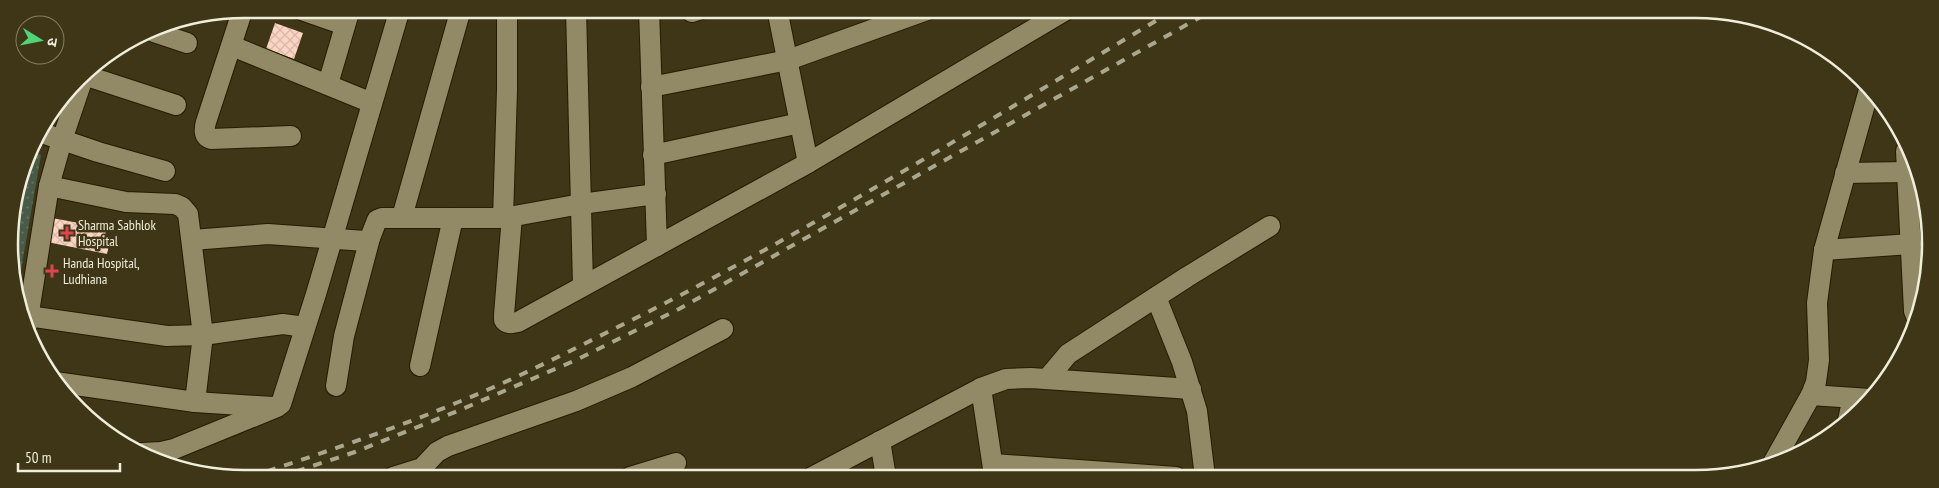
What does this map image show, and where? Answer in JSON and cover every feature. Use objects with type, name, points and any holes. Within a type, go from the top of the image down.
[{"type":"street","points":[[240,18],[206,122],[204,134],[211,139],[291,136]]},
{"type":"street","points":[[328,84],[348,18]]},
{"type":"street","points":[[155,452],[174,449],[277,407],[284,398],[397,18]]},
{"type":"street","points":[[402,217],[458,18]]},
{"type":"street","points":[[507,18],[508,217],[504,315],[506,323],[518,322],[808,163],[1050,18]]},
{"type":"street","points":[[576,18],[583,285]]},
{"type":"street","points":[[649,18],[657,246]]},
{"type":"street","points":[[779,18],[808,163]]},
{"type":"street","points":[[651,86],[788,60],[905,18]]},
{"type":"street","points":[[160,34],[187,43]]},
{"type":"street","points":[[232,46],[372,103]]},
{"type":"street","points":[[92,76],[176,105]]},
{"type":"street","points":[[29,314],[50,186],[62,140],[80,88]]},
{"type":"street","points":[[1778,455],[1811,395],[1818,372],[1817,303],[1824,250],[1845,173],[1869,99]]},
{"type":"street","points":[[653,155],[800,123]]},
{"type":"street","points":[[46,134],[165,172]]},
{"type":"street","points":[[1907,164],[1914,304]]},
{"type":"street","points":[[1845,173],[1907,172]]},
{"type":"street","points":[[50,186],[126,202],[175,204],[182,207],[188,214],[204,335],[195,402]]},
{"type":"street","points":[[336,386],[344,336],[370,238],[377,220],[380,218],[508,217],[581,204],[656,194]]},
{"type":"street","points":[[420,366],[453,218]]},
{"type":"street","points":[[1047,379],[1068,354],[1270,226]]},
{"type":"street","points":[[192,240],[268,234],[364,241],[370,238]]},
{"type":"street","points":[[1824,250],[1911,244]]},
{"type":"street","points":[[1156,297],[1191,388],[1200,426],[1204,470]]},
{"type":"street","points":[[32,321],[167,336],[204,335],[276,324],[306,327]]},
{"type":"street","points":[[424,470],[442,448],[576,401],[658,365],[723,329]]},
{"type":"street","points":[[825,470],[980,388],[1006,379],[1047,379],[1191,388]]},
{"type":"street","points":[[65,383],[195,402],[277,407]]},
{"type":"street","points":[[980,388],[993,470]]},
{"type":"street","points":[[1811,395],[1860,398]]},
{"type":"street","points":[[880,441],[885,470]]},
{"type":"street","points":[[655,470],[676,464]]},
{"type":"green space","points":[[37,153],[41,155],[20,277],[18,259],[19,214],[25,185],[35,157]]},
{"type":"building","points":[[275,23],[303,33],[294,59],[266,49]]},
{"type":"building","points":[[52,218],[106,228],[105,236],[111,237],[107,254],[47,242]]},
{"type":"railway","points":[[271,470],[380,433],[503,383],[640,316],[843,206],[1161,18]]},
{"type":"railway","points":[[300,470],[355,452],[460,410],[576,360],[679,309],[1199,18]]},
{"type":"place","name":"Sharma Sabhlok Hospital","points":[[67,233]]},
{"type":"place","name":"Handa Hospital, Ludhiana","points":[[52,271]]}]
